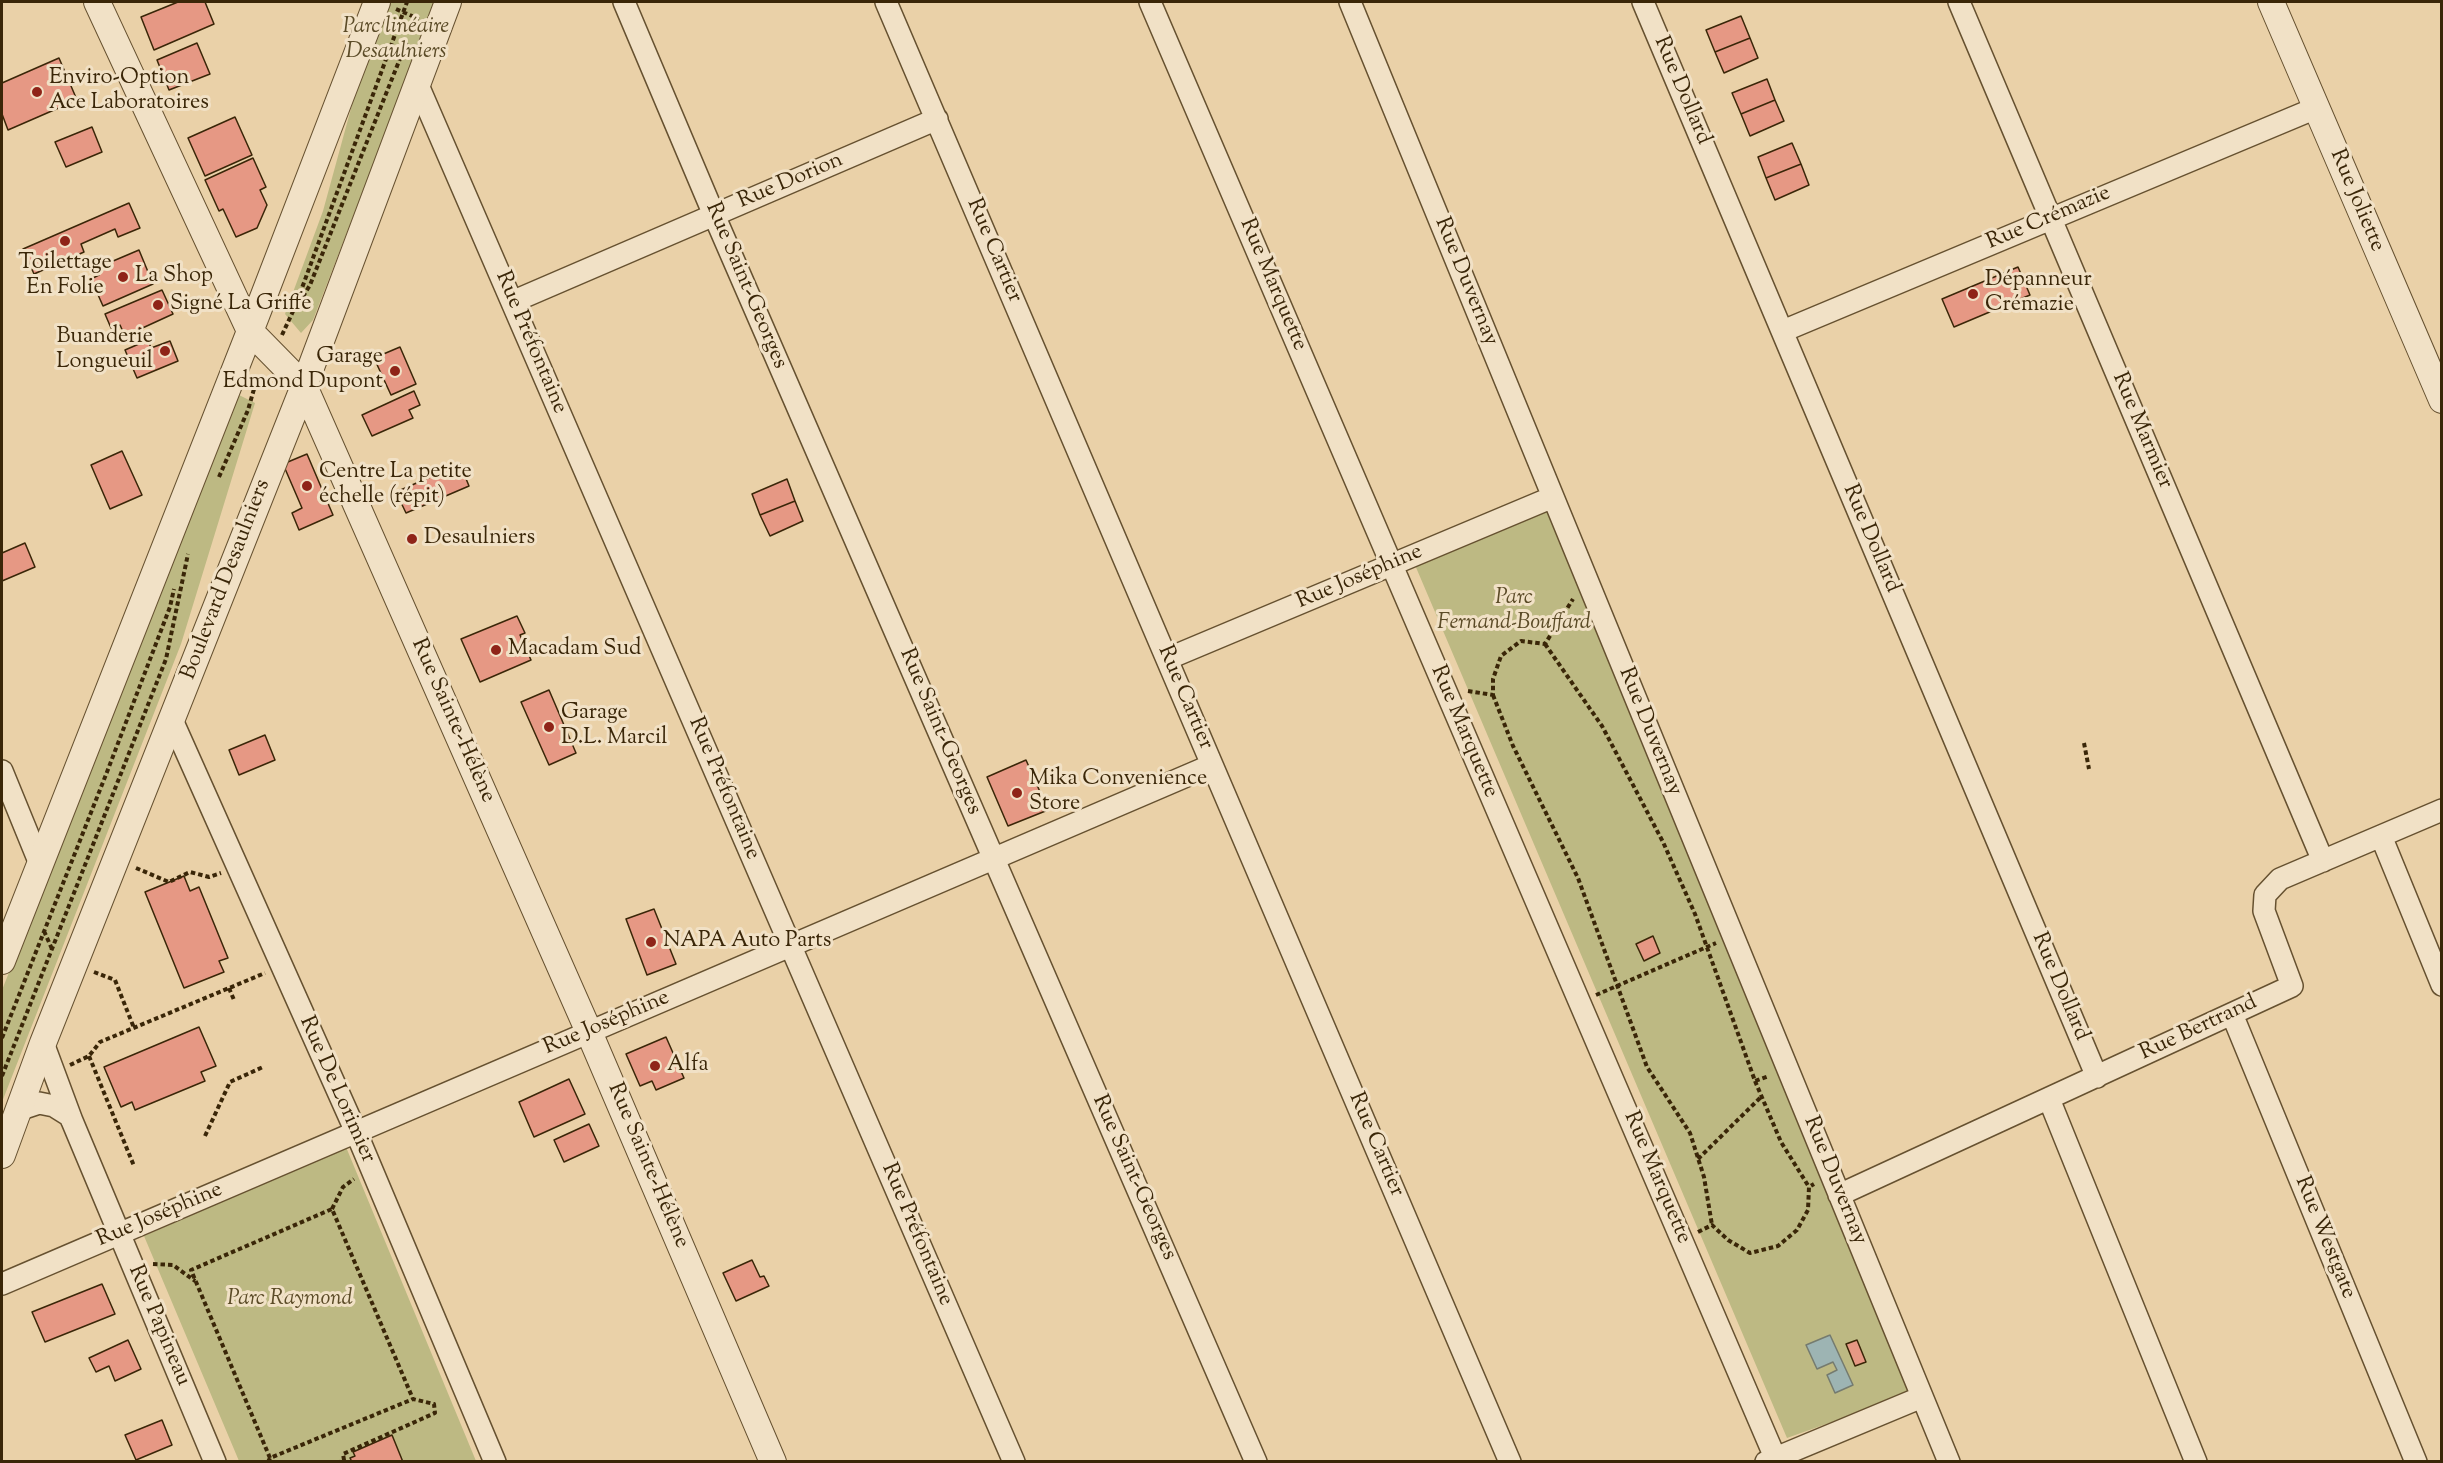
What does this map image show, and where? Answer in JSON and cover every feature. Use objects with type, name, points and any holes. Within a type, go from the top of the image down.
[{"type":"street","name":"Rue Sainte-Hélène","points":[[97,2],[250,331],[304,386],[589,1032],[773,1461]]},
{"type":"street","name":"Boulevard Desaulniers","points":[[2,1155],[43,1043],[304,386],[417,83],[427,23],[448,2]]},
{"type":"street","name":"Rue Saint-Georges","points":[[624,2],[714,215],[1256,1461]]},
{"type":"street","name":"Rue Cartier","points":[[886,2],[1510,1461]]},
{"type":"street","name":"Rue Marquette","points":[[1150,2],[1683,1241],[1773,1460]]},
{"type":"street","name":"Rue Duvernay","points":[[1350,2],[1949,1461]]},
{"type":"street","name":"Rue Dollard","points":[[1643,2],[2097,1077]]},
{"type":"street","name":"Rue Marmier","points":[[1959,2],[2323,861]]},
{"type":"street","name":"Rue Joliette","points":[[2271,2],[2442,400]]},
{"type":"street","points":[[2,961],[382,3]]},
{"type":"street","name":"Rue Préfontaine","points":[[417,83],[1014,1461]]},
{"type":"street","name":"Rue Crémazie","points":[[1783,331],[2316,108]]},
{"type":"street","name":"Rue Dorion","points":[[512,302],[937,119]]},
{"type":"street","name":"Rue Joséphine","points":[[1167,659],[1553,497]]},
{"type":"street","name":"Rue De Lorimier","points":[[172,720],[356,1132],[495,1461]]},
{"type":"street","name":"Rue Joséphine","points":[[2,1284],[1212,765]]},
{"type":"street","points":[[2,771],[40,864]]},
{"type":"street","name":"Rue Bertrand","points":[[1839,1195],[2292,987],[2264,911],[2265,896],[2280,879],[2442,810]]},
{"type":"street","points":[[2381,836],[2442,985]]},
{"type":"street","name":"Rue Westgate","points":[[2232,1014],[2416,1461]]},
{"type":"street","name":"Rue Papineau","points":[[43,1043],[74,1124],[215,1461]]},
{"type":"street","points":[[2049,1099],[2196,1461]]},
{"type":"street","name":"Rue Papineau","points":[[18,1110],[35,1103],[54,1106],[70,1116],[74,1124]]},
{"type":"street","points":[[1773,1460],[1922,1397]]},
{"type":"path","points":[[407,2],[296,307],[288,322],[310,285],[408,38]]},
{"type":"path","points":[[382,3],[427,23]]},
{"type":"path","points":[[420,10],[427,23]]},
{"type":"path","points":[[412,28],[427,23]]},
{"type":"path","points":[[215,487],[252,398],[254,388]]},
{"type":"path","points":[[231,433],[252,398]]},
{"type":"path","points":[[2,1038],[170,607],[188,546],[166,659],[2,1076]]},
{"type":"path","points":[[1545,644],[1586,578]]},
{"type":"path","points":[[1521,641],[1545,644],[1602,726],[1663,842],[1695,914],[1761,1097],[1781,1142],[1809,1187],[1808,1210],[1797,1230],[1778,1246],[1750,1253],[1728,1240],[1712,1225],[1704,1176],[1690,1133],[1647,1067],[1578,878],[1513,746],[1493,695],[1493,680],[1502,656],[1521,641]]},
{"type":"path","points":[[1444,688],[1493,695]]},
{"type":"path","points":[[2084,743],[2089,769]]},
{"type":"path","points":[[116,860],[169,882],[190,872],[209,877],[238,867]]},
{"type":"path","points":[[28,895],[53,950],[71,973],[115,980],[134,1028]]},
{"type":"path","points":[[1580,1003],[1733,935]]},
{"type":"path","points":[[55,1071],[89,1056],[100,1042],[282,966]]},
{"type":"path","points":[[229,988],[234,1000]]},
{"type":"path","points":[[89,1056],[134,1166]]},
{"type":"path","points":[[205,1136],[230,1082],[263,1067]]},
{"type":"path","points":[[1755,1081],[1788,1069]]},
{"type":"path","points":[[1698,1159],[1761,1097]]},
{"type":"path","points":[[343,1461],[343,1454],[435,1413],[434,1404],[413,1399],[269,1460],[191,1270],[332,1209],[343,1187],[370,1166]]},
{"type":"path","points":[[1809,1187],[1831,1175]]},
{"type":"path","points":[[332,1209],[413,1399]]},
{"type":"path","points":[[1683,1241],[1712,1225]]},
{"type":"path","points":[[131,1262],[173,1265],[196,1282]]},
{"type":"green space","name":"Parc linéaire Desaulniers","points":[[387,2],[436,2],[313,320],[301,333],[285,314],[323,211],[364,61]]},
{"type":"green space","points":[[239,395],[255,403],[181,644],[2,1102],[2,990]]},
{"type":"green space","name":"Parc Fernand-Bouffard","points":[[1549,505],[1913,1393],[1787,1438],[1412,558]]},
{"type":"green space","name":"Parc Raymond","points":[[346,1147],[476,1461],[239,1461],[144,1236]]},
{"type":"water","points":[[1830,1335],[1853,1385],[1835,1393],[1827,1375],[1837,1370],[1833,1362],[1817,1369],[1806,1345]]},
{"type":"building","points":[[178,2],[205,2],[214,24],[154,50],[141,17]]},
{"type":"building","points":[[1741,16],[1750,38],[1715,52],[1706,30]]},
{"type":"building","points":[[1750,38],[1758,58],[1724,73],[1715,52]]},
{"type":"building","points":[[197,43],[210,74],[169,90],[157,60]]},
{"type":"building","name":"Enviro-Option Ace Laboratoires","points":[[59,58],[77,100],[8,130],[2,114],[2,83]]},
{"type":"building","points":[[1767,79],[1775,100],[1741,114],[1732,93]]},
{"type":"building","points":[[1775,100],[1784,121],[1750,136],[1741,114]]},
{"type":"building","points":[[235,117],[252,155],[205,176],[188,138]]},
{"type":"building","points":[[92,127],[102,152],[66,167],[55,142]]},
{"type":"building","points":[[1792,143],[1801,164],[1766,178],[1758,157]]},
{"type":"building","points":[[253,158],[266,187],[260,190],[267,205],[257,228],[236,237],[223,209],[219,211],[205,180]]},
{"type":"building","points":[[1801,164],[1809,185],[1775,200],[1766,178]]},
{"type":"building","name":"Toilettage En Folie","points":[[129,203],[140,228],[118,237],[115,229],[81,244],[84,252],[34,274],[23,249]]},
{"type":"building","name":"La Shop","points":[[139,250],[153,284],[103,306],[91,279],[99,275],[99,267]]},
{"type":"building","points":[[2018,267],[2030,295],[1954,327],[1942,299]]},
{"type":"building","points":[[162,290],[173,314],[125,336],[120,325],[111,328],[105,314]]},
{"type":"building","points":[[148,340],[151,348],[170,341],[178,361],[137,378],[125,350]]},
{"type":"building","name":"Garage Edmond Dupont","points":[[400,347],[416,384],[391,395],[374,358]]},
{"type":"building","points":[[414,391],[420,405],[409,410],[413,418],[372,436],[362,415]]},
{"type":"building","points":[[122,451],[142,495],[110,509],[91,465]]},
{"type":"building","name":"Centre La petite échelle (répit)","points":[[307,454],[333,515],[299,530],[292,513],[302,508],[283,464]]},
{"type":"building","points":[[460,464],[469,486],[406,513],[396,492]]},
{"type":"building","points":[[787,479],[795,501],[760,515],[752,494]]},
{"type":"building","points":[[795,501],[803,521],[770,536],[760,515]]},
{"type":"building","points":[[25,543],[35,567],[2,581],[2,553]]},
{"type":"building","name":"Macadam Sud","points":[[517,616],[525,633],[520,635],[531,660],[480,682],[461,639]]},
{"type":"building","name":"Garage D.L. Marcil","points":[[549,690],[576,753],[549,765],[521,702]]},
{"type":"building","points":[[265,735],[275,760],[239,775],[229,750]]},
{"type":"building","name":"Mika Convenience Store","points":[[1026,760],[1048,810],[1008,826],[987,777]]},
{"type":"building","points":[[184,876],[190,891],[199,887],[228,958],[219,961],[224,972],[184,988],[145,892]]},
{"type":"building","name":"NAPA Auto Parts","points":[[654,909],[676,964],[647,975],[626,919]]},
{"type":"building","points":[[1653,936],[1660,953],[1644,961],[1636,944]]},
{"type":"building","points":[[199,1027],[216,1066],[201,1072],[205,1081],[135,1110],[132,1102],[121,1107],[104,1067]]},
{"type":"building","name":"Alfa","points":[[666,1037],[684,1078],[656,1090],[652,1081],[640,1086],[626,1054]]},
{"type":"building","points":[[569,1079],[585,1114],[534,1137],[519,1102]]},
{"type":"building","points":[[589,1124],[599,1146],[564,1162],[554,1140]]},
{"type":"building","points":[[752,1260],[760,1277],[764,1276],[769,1286],[736,1301],[723,1273]]},
{"type":"building","points":[[102,1284],[115,1314],[45,1342],[32,1312]]},
{"type":"building","points":[[128,1340],[141,1369],[115,1381],[109,1366],[96,1372],[89,1358]]},
{"type":"building","points":[[1857,1340],[1866,1362],[1855,1366],[1846,1344]]},
{"type":"building","points":[[162,1420],[172,1445],[136,1460],[125,1435]]},
{"type":"building","points":[[392,1435],[403,1462],[352,1462],[350,1458],[355,1456],[353,1452]]},
{"type":"place","name":"Enviro-Option Ace Laboratoires","points":[[37,92]]},
{"type":"place","name":"Toilettage En Folie","points":[[65,241]]},
{"type":"place","name":"La Shop","points":[[123,277]]},
{"type":"place","name":"Dépanneur Crémazie","points":[[1973,294]]},
{"type":"place","name":"Signé La Griffe","points":[[158,305]]},
{"type":"place","name":"Buanderie Longueuil","points":[[165,351]]},
{"type":"place","name":"Garage Edmond Dupont","points":[[395,371]]},
{"type":"place","name":"Centre La petite échelle (répit)","points":[[307,486]]},
{"type":"place","name":"Desaulniers","points":[[412,539]]},
{"type":"place","name":"Macadam Sud","points":[[496,650]]},
{"type":"place","name":"Garage D.L. Marcil","points":[[549,727]]},
{"type":"place","name":"Mika Convenience Store","points":[[1017,793]]},
{"type":"place","name":"NAPA Auto Parts","points":[[651,942]]},
{"type":"place","name":"Alfa","points":[[655,1066]]}]
